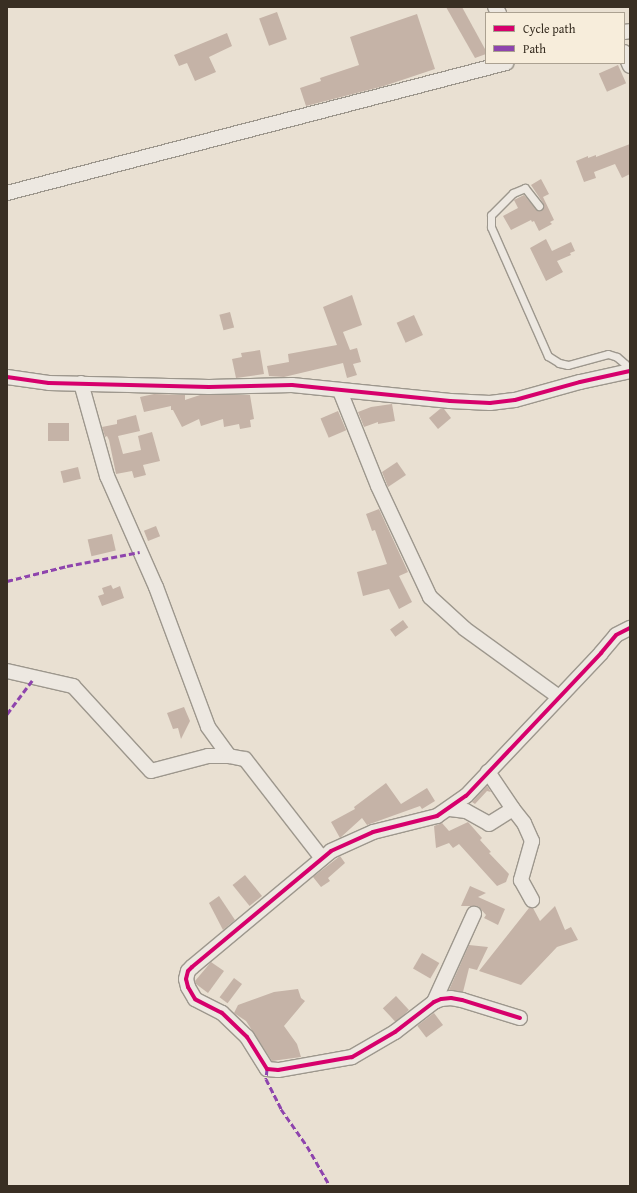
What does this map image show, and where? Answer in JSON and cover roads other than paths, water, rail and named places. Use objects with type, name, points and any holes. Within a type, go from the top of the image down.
[{"type":"street","points":[[625,54],[630,66]]},
{"type":"street","points":[[7,194],[502,64]]},
{"type":"street","points":[[7,377],[49,383],[209,387],[292,385],[463,403],[490,403],[515,400],[628,371]]},
{"type":"street","points":[[82,383],[110,484],[156,587],[208,727],[229,756]]},
{"type":"street","points":[[340,390],[378,486],[430,597],[465,629],[559,698]]},
{"type":"street","points":[[520,1018],[451,998],[434,1002],[395,1032],[352,1057],[278,1070],[267,1069],[247,1037],[222,1013],[194,999],[186,979],[188,971],[279,896],[321,858],[345,843],[373,832],[437,816],[450,809],[466,796],[559,698],[616,634],[630,628]]},
{"type":"street","points":[[7,671],[73,686],[151,772],[208,756],[229,756],[245,759],[321,858]]},
{"type":"street","points":[[488,772],[524,823],[532,840],[521,880],[532,900]]},
{"type":"street","points":[[450,809],[466,811],[490,824],[513,809]]},
{"type":"street","points":[[434,1002],[474,914]]},
{"type":"lane","points":[[539,206],[525,188],[513,194],[490,215],[491,227],[548,356],[559,364],[568,365],[608,354],[617,357],[625,364],[628,371]]}]
